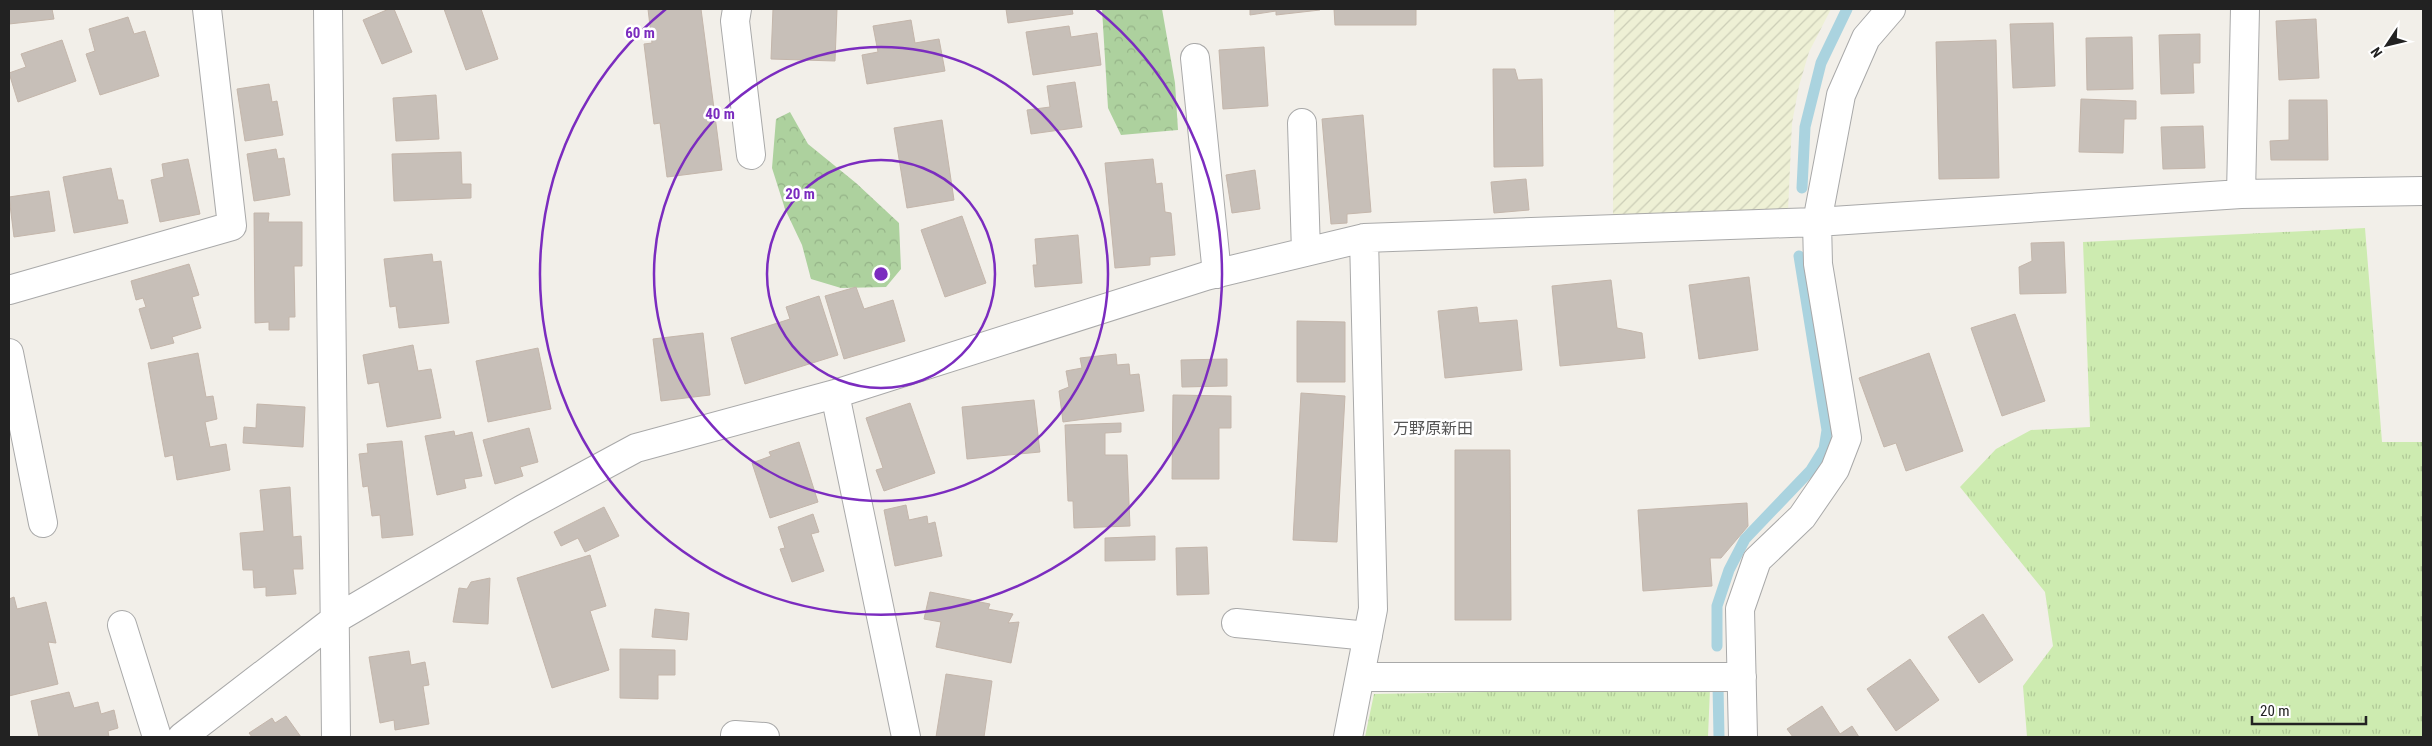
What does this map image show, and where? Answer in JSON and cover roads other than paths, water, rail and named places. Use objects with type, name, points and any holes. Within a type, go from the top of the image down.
[{"type":"street","points":[[9,290],[232,226],[207,9]]},
{"type":"street","points":[[328,9],[336,737]]},
{"type":"street","points":[[737,9],[735,21],[751,155]]},
{"type":"street","points":[[1742,737],[1740,609],[1757,560],[1802,517],[1835,469],[1847,438],[1818,264],[1818,222],[1842,95],[1866,38],[1891,9]]},
{"type":"street","points":[[2241,194],[2245,9]]},
{"type":"street","points":[[1195,58],[1217,274]]},
{"type":"street","points":[[1302,123],[1306,252]]},
{"type":"street","points":[[182,737],[334,620],[523,509],[636,448],[835,394],[1023,333],[1217,274],[1306,252],[1364,238],[1818,222],[2241,194],[2423,191]]},
{"type":"street","points":[[1348,737],[1373,609],[1364,238]]},
{"type":"street","points":[[9,352],[43,523]]},
{"type":"street","points":[[835,394],[906,737]]},
{"type":"street","points":[[1236,623],[1368,636]]},
{"type":"street","points":[[122,625],[157,737]]},
{"type":"street","points":[[1360,677],[1742,677]]},
{"type":"street","points":[[735,735],[765,737]]},
{"type":"waterway","points":[[1802,188],[1805,127],[1821,63],[1847,9]]},
{"type":"waterway","points":[[1717,646],[1717,606],[1729,570],[1745,539],[1811,470],[1824,449],[1827,430],[1799,256]]},
{"type":"waterway","points":[[1718,685],[1719,737]]},
{"type":"district","name":"万野原新田","points":[[1433,428]]}]
